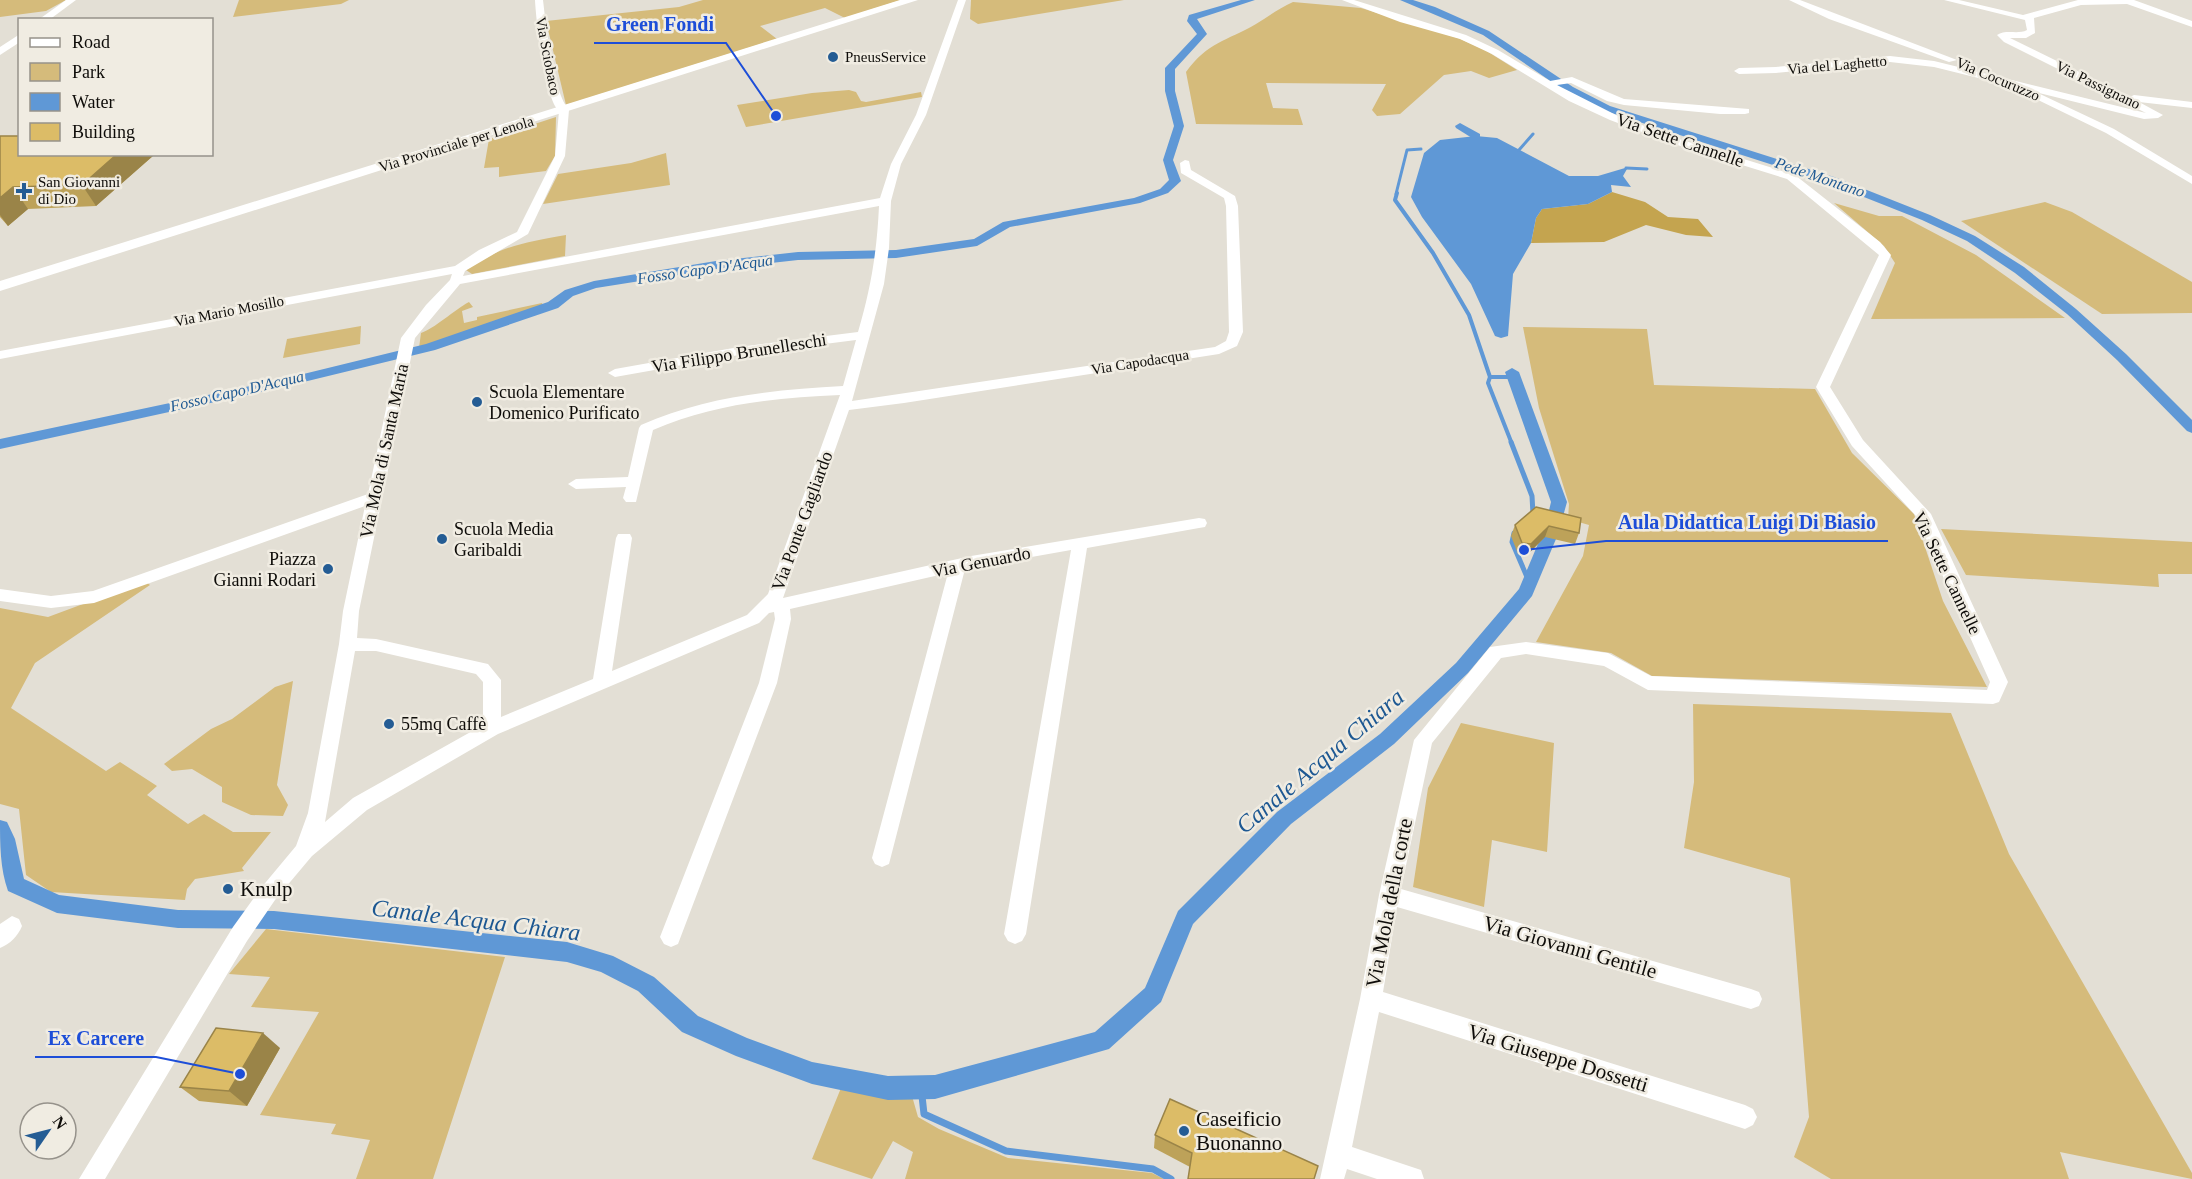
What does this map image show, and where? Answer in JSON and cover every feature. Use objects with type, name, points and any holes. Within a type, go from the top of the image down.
[{"type":"main road","name":"Via Provinciale per Lenola","points":[[0,286],[912,0]]},
{"type":"street","points":[[45,18],[72,0]]},
{"type":"street","name":"Via Sciobaco","points":[[539,0],[540,25],[558,105],[564,110]]},
{"type":"street","points":[[1346,0],[1403,20],[1463,37],[1495,52],[1550,85],[1567,79],[1611,99],[1624,102],[1720,111],[1745,111]]},
{"type":"street","name":"Via Cocuruzzo","points":[[1793,0],[1832,17],[1925,49],[2082,117],[2192,181]]},
{"type":"street","points":[[1948,0],[2003,14],[2030,17],[2053,9],[2100,0],[2140,4],[2192,24]]},
{"type":"street","name":"Via Ponte Gagliardo","points":[[305,850],[360,804],[492,729],[753,619],[773,607],[849,390],[878,284],[885,201],[896,164],[921,115],[961,1]]},
{"type":"street","name":"Via Passignano","points":[[2004,82],[2144,116],[2158,115],[2118,97],[2007,40],[2002,35],[2026,35],[2032,31],[2030,17]]},
{"type":"street","points":[[0,52],[18,38]]},
{"type":"street","name":"Via del Laghetto","points":[[1739,71],[1776,70],[1890,59],[1934,64],[2004,82]]},
{"type":"street","name":"Via Sette Cannelle","points":[[1496,652],[1526,648],[1608,660],[1648,683],[1993,697],[1999,682],[1923,514],[1857,443],[1823,387],[1885,255],[1876,245],[1791,177],[1675,141],[1624,122],[1573,99],[1550,85]]},
{"type":"street","points":[[2118,97],[2192,105]]},
{"type":"street","name":"Via Mola di Santa Maria","points":[[305,850],[318,813],[348,644],[351,611],[408,338],[458,275],[483,253],[522,234],[560,156],[564,110]]},
{"type":"street","name":"Via Capodacqua","points":[[843,406],[904,399],[1219,350],[1232,343],[1236,332],[1232,207],[1229,196],[1185,171],[1185,163]]},
{"type":"street","name":"Via Mario Mosillo","points":[[0,355],[885,201]]},
{"type":"street","name":"Via Filippo Brunelleschi","points":[[615,373],[766,346],[864,335]]},
{"type":"street","points":[[632,498],[646,428],[673,415],[736,398],[849,390]]},
{"type":"street","points":[[576,484],[635,482]]},
{"type":"street","points":[[0,595],[51,602],[94,597],[376,497]]},
{"type":"street","name":"Via Genuardo","points":[[773,607],[958,565],[1199,523]]},
{"type":"street","points":[[601,683],[624,538]]},
{"type":"street","points":[[1016,934],[1080,543]]},
{"type":"street","points":[[882,858],[958,565]]},
{"type":"street","points":[[670,937],[768,683],[783,619],[773,607]]},
{"type":"street","points":[[348,644],[376,645],[482,669],[492,681],[492,729]]},
{"type":"street","name":"Via Mola della corte","points":[[1332,1179],[1371,999],[1389,895],[1423,740],[1496,652]]},
{"type":"street","points":[[91,1179],[240,934],[268,894],[305,850]]},
{"type":"street","name":"Via Giovanni Gentile","points":[[1389,895],[1751,999]]},
{"type":"street","name":"Via Giuseppe Dossetti","points":[[1371,999],[1745,1117]]},
{"type":"street","points":[[1339,1154],[1412,1179]]},
{"type":"green space","points":[[0,0],[66,0],[46,11],[0,17]]},
{"type":"green space","points":[[239,0],[349,0],[341,4],[233,17]]},
{"type":"green space","points":[[703,0],[901,0],[845,18],[825,8],[760,26],[777,39],[566,105],[546,21],[679,7]]},
{"type":"green space","points":[[971,0],[1124,0],[978,24],[970,19]]},
{"type":"green space","points":[[1293,2],[1361,8],[1458,38],[1485,50],[1517,70],[1489,78],[1471,71],[1444,75],[1400,114],[1377,116],[1372,110],[1386,84],[1266,83],[1273,108],[1298,109],[1303,125],[1196,124],[1186,72],[1210,48]]},
{"type":"green space","points":[[849,90],[856,92],[861,101],[866,102],[921,92],[922,97],[746,127],[737,105],[812,93]]},
{"type":"green space","points":[[556,117],[555,156],[546,171],[499,177],[499,167],[484,168],[489,139]]},
{"type":"green space","points":[[666,153],[670,185],[543,204],[558,174],[631,163]]},
{"type":"green space","points":[[2045,202],[2072,212],[2192,282],[2192,313],[2102,314],[1961,221]]},
{"type":"green space","points":[[1834,203],[1879,216],[1902,216],[1976,255],[2065,318],[1871,319],[1895,263],[1884,246]]},
{"type":"green space","points":[[566,235],[565,256],[472,274],[466,270],[491,255],[514,246]]},
{"type":"green space","points":[[469,302],[473,307],[462,311],[464,323],[477,320],[477,317],[542,303],[543,306],[419,348],[421,333]]},
{"type":"green space","points":[[361,326],[360,344],[283,358],[287,339]]},
{"type":"green space","points":[[1523,327],[1647,329],[1654,385],[1815,389],[1852,453],[1914,514],[1943,601],[1987,687],[1652,676],[1611,653],[1536,642],[1583,556],[1589,525],[1568,519],[1569,504],[1539,408]]},
{"type":"green space","points":[[1941,529],[2192,542],[2192,574],[2158,574],[2159,587],[1966,575]]},
{"type":"green space","points":[[145,581],[150,585],[35,663],[11,708],[106,771],[120,762],[157,786],[147,795],[188,824],[204,814],[233,832],[271,832],[242,868],[244,871],[195,879],[187,889],[185,900],[51,892],[26,875],[19,809],[0,804],[0,608],[48,617]]},
{"type":"green space","points":[[293,681],[277,785],[288,805],[283,816],[251,815],[222,802],[222,787],[192,769],[172,771],[164,764],[211,729],[232,719],[275,687]]},
{"type":"green space","points":[[1693,704],[1951,713],[2009,854],[2192,1173],[2192,1179],[2060,1152],[2069,1179],[1831,1179],[1794,1157],[1809,1117],[1790,878],[1684,848],[1694,782]]},
{"type":"green space","points":[[1461,723],[1554,743],[1547,852],[1492,840],[1484,907],[1413,887],[1428,788]]},
{"type":"green space","points":[[266,929],[505,957],[433,1179],[356,1179],[370,1140],[331,1134],[336,1124],[260,1115],[319,1012],[251,1007],[270,977],[229,974]]},
{"type":"green space","points":[[841,1088],[912,1096],[918,1117],[939,1129],[1008,1158],[1152,1173],[1164,1179],[905,1179],[913,1152],[893,1141],[872,1179],[812,1159]]},
{"type":"shaded area","points":[[1612,192],[1645,202],[1668,217],[1698,219],[1713,237],[1686,235],[1646,225],[1604,242],[1531,243],[1536,218],[1542,209],[1588,204]]},
{"type":"water","points":[[1476,136],[1497,138],[1569,176],[1598,176],[1625,168],[1627,169],[1623,176],[1631,187],[1611,185],[1612,192],[1588,204],[1542,209],[1536,218],[1531,243],[1513,274],[1508,336],[1501,338],[1495,336],[1471,284],[1422,217],[1411,197],[1424,153],[1440,140]]},
{"type":"building","points":[[0,136],[18,136],[18,156],[115,156],[82,185],[13,187],[0,198]]},
{"type":"building","points":[[1536,507],[1581,518],[1579,533],[1549,526],[1531,544],[1522,543],[1515,525]]},
{"type":"building","points":[[216,1028],[263,1033],[229,1091],[180,1087]]},
{"type":"building","name":"Caseificio Buonanno","points":[[1170,1099],[1318,1166],[1314,1179],[1188,1179],[1192,1153],[1155,1135]]},
{"type":"waterway","name":"Fosso Capo D'Acqua","points":[[0,444],[283,383],[430,347],[553,305],[569,293],[594,285],[716,265],[798,256],[896,254],[977,242],[1007,224],[1136,201],[1164,191],[1175,181],[1168,160],[1179,126],[1170,91],[1170,68],[1202,34],[1192,21],[1192,17],[1251,0]]},
{"type":"waterway","name":"Pede Montano","points":[[1404,0],[1432,9],[1486,33],[1569,89],[1606,108],[1793,167],[1867,193],[1971,238],[2019,270],[2072,312],[2145,380],[2192,428]]},
{"type":"waterway","points":[[1460,126],[1476,136]]},
{"type":"waterway","points":[[1519,150],[1533,134]]},
{"type":"waterway","points":[[1396,194],[1407,150],[1421,149]]},
{"type":"waterway","points":[[1626,168],[1647,169]]},
{"type":"waterway","points":[[1397,193],[1395,200],[1433,253],[1469,315],[1490,377]]},
{"type":"waterway","name":"Canale Acqua Chiara","points":[[1512,372],[1559,502],[1554,523]]},
{"type":"waterway","points":[[1490,377],[1513,377]]},
{"type":"waterway","points":[[1490,377],[1488,383],[1512,444]]},
{"type":"waterway","points":[[1511,442],[1532,496],[1533,514]]},
{"type":"waterway","points":[[1514,533],[1512,542],[1530,584]]},
{"type":"waterway","name":"Canale Acqua Chiara","points":[[0,828],[5,839],[15,885],[57,904],[178,919],[274,920],[567,952],[605,963],[646,984],[690,1024],[744,1048],[812,1073],[888,1088],[935,1087],[1101,1041],[1153,995],[1185,918],[1284,818],[1387,739],[1462,668],[1526,592],[1548,539]]},
{"type":"waterway","points":[[921,1087],[924,1114],[1006,1151],[1153,1169],[1171,1179]]},
{"type":"place","name":"PneusService","points":[[833,57]]},
{"type":"place","name":"Green Fondi","points":[[776,116]]},
{"type":"place","name":"San Giovanni di Dio","points":[[24,191]]},
{"type":"place","name":"Scuola Elementare Domenico Purificato","points":[[477,402]]},
{"type":"place","name":"Scuola Media Garibaldi","points":[[442,539]]},
{"type":"place","name":"Aula Didattica Luigi Di Biasio","points":[[1524,550]]},
{"type":"place","name":"Piazza Gianni Rodari","points":[[328,569]]},
{"type":"place","name":"55mq Caffè","points":[[389,724]]},
{"type":"place","name":"Knulp","points":[[228,889]]},
{"type":"place","name":"Ex Carcere","points":[[240,1074]]},
{"type":"place","name":"Caseificio Buonanno","points":[[1184,1131]]}]
